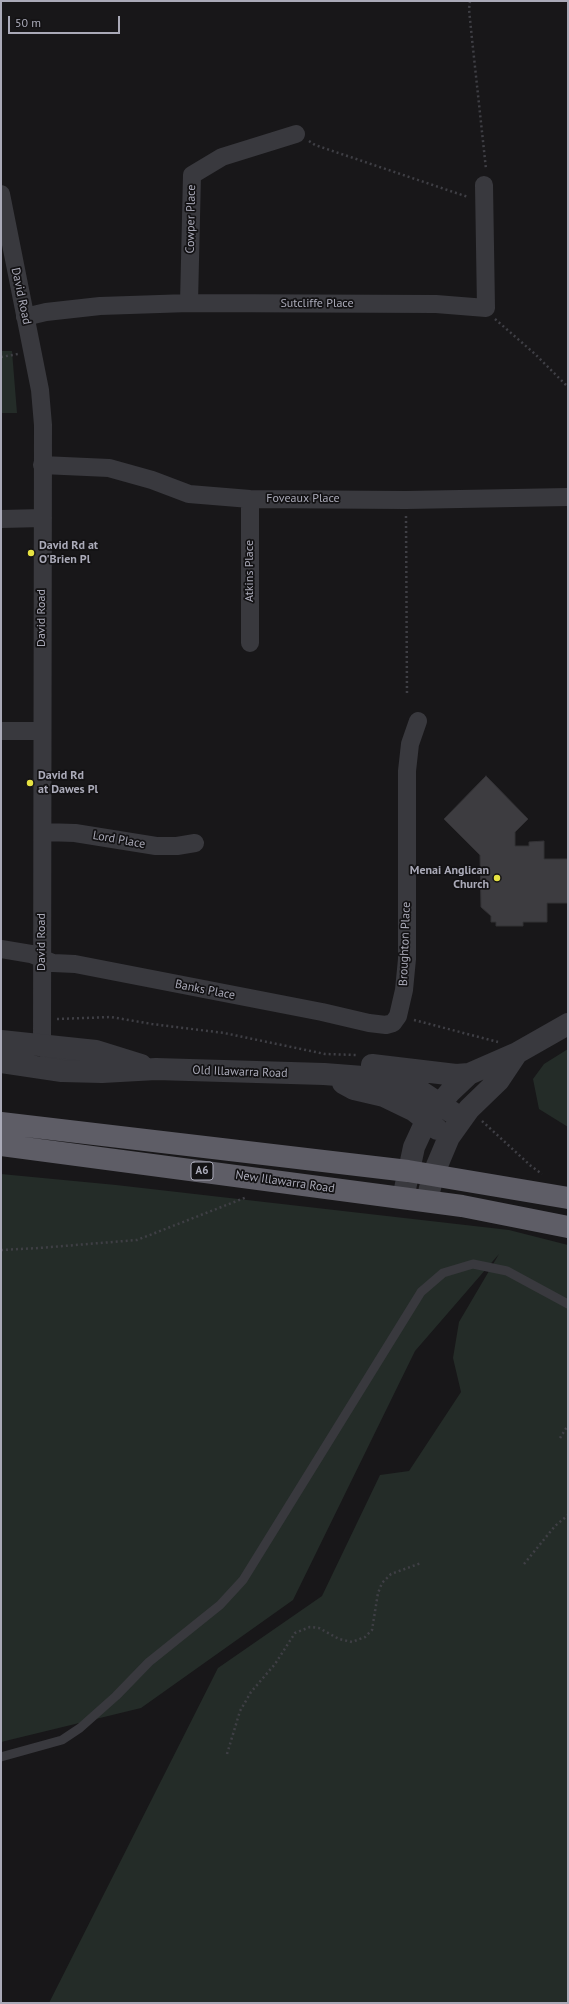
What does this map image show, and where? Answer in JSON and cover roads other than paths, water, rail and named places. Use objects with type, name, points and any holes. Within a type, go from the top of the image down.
[{"type":"highway","name":"New Illawarra Road","points":[[1,1123],[408,1171],[568,1198]]},
{"type":"highway","name":"New Illawarra Road","points":[[1,1145],[427,1201],[568,1227]]},
{"type":"street","name":"Cowper Place","points":[[189,303],[192,174],[222,157],[296,134]]},
{"type":"street","name":"Sutcliffe Place","points":[[25,317],[46,312],[100,306],[189,303],[436,304],[486,308],[484,193]]},
{"type":"street","name":"David Road","points":[[1,194],[6,251],[25,317],[40,390],[43,425],[42,1045]]},
{"type":"street","name":"Foveaux Place","points":[[42,465],[109,468],[152,480],[189,494],[250,499],[406,500],[568,497]]},
{"type":"street","name":"Atkins Place","points":[[250,499],[250,643]]},
{"type":"street","points":[[1,519],[42,518]]},
{"type":"street","name":"Broughton Place","points":[[369,1023],[386,1025],[393,1023],[398,1016],[404,990],[407,958],[407,771],[410,744],[418,721]]},
{"type":"street","points":[[1,731],[42,731]]},
{"type":"street","name":"Lord Place","points":[[43,832],[75,833],[156,846],[177,846],[195,842]]},
{"type":"street","points":[[1,949],[31,954],[42,958]]},
{"type":"street","name":"Banks Place","points":[[42,958],[53,963],[75,964],[322,1012],[369,1023]]},
{"type":"street","name":"Old Illawarra Road","points":[[403,1198],[414,1147],[426,1121],[440,1104],[469,1074],[511,1048],[568,1024]]},
{"type":"street","name":"Old Illawarra Road","points":[[1,1041],[96,1051],[156,1069]]},
{"type":"street","points":[[1,1054],[11,1055],[25,1053],[42,1045],[56,1058],[84,1062],[102,1072]]},
{"type":"street","name":"Old Illawarra Road","points":[[470,1118],[469,1109],[499,1080],[511,1048]]},
{"type":"street","name":"Old Illawarra Road","points":[[1,1062],[62,1071],[102,1072],[156,1069],[324,1074],[376,1078],[398,1082],[417,1089],[440,1104],[470,1118]]},
{"type":"street","name":"Old Illawarra Road","points":[[324,1074],[365,1064],[456,1075],[469,1074]]},
{"type":"street","name":"Old Illawarra Road","points":[[324,1074],[354,1089],[384,1096],[413,1110],[426,1121],[450,1137]]},
{"type":"street","name":"Old Illawarra Road","points":[[427,1201],[433,1175],[450,1137],[470,1118]]},
{"type":"lane","points":[[1,1757],[62,1740],[80,1728],[149,1662],[220,1605],[243,1580],[421,1292],[443,1273],[473,1264],[507,1271],[568,1304]]},
{"type":"place","name":"David Rd at O'Brien Pl","points":[[31,553]]},
{"type":"place","name":"David Rd at Dawes Pl","points":[[30,783]]},
{"type":"place","name":"Menai Anglican Church","points":[[497,878]]}]
